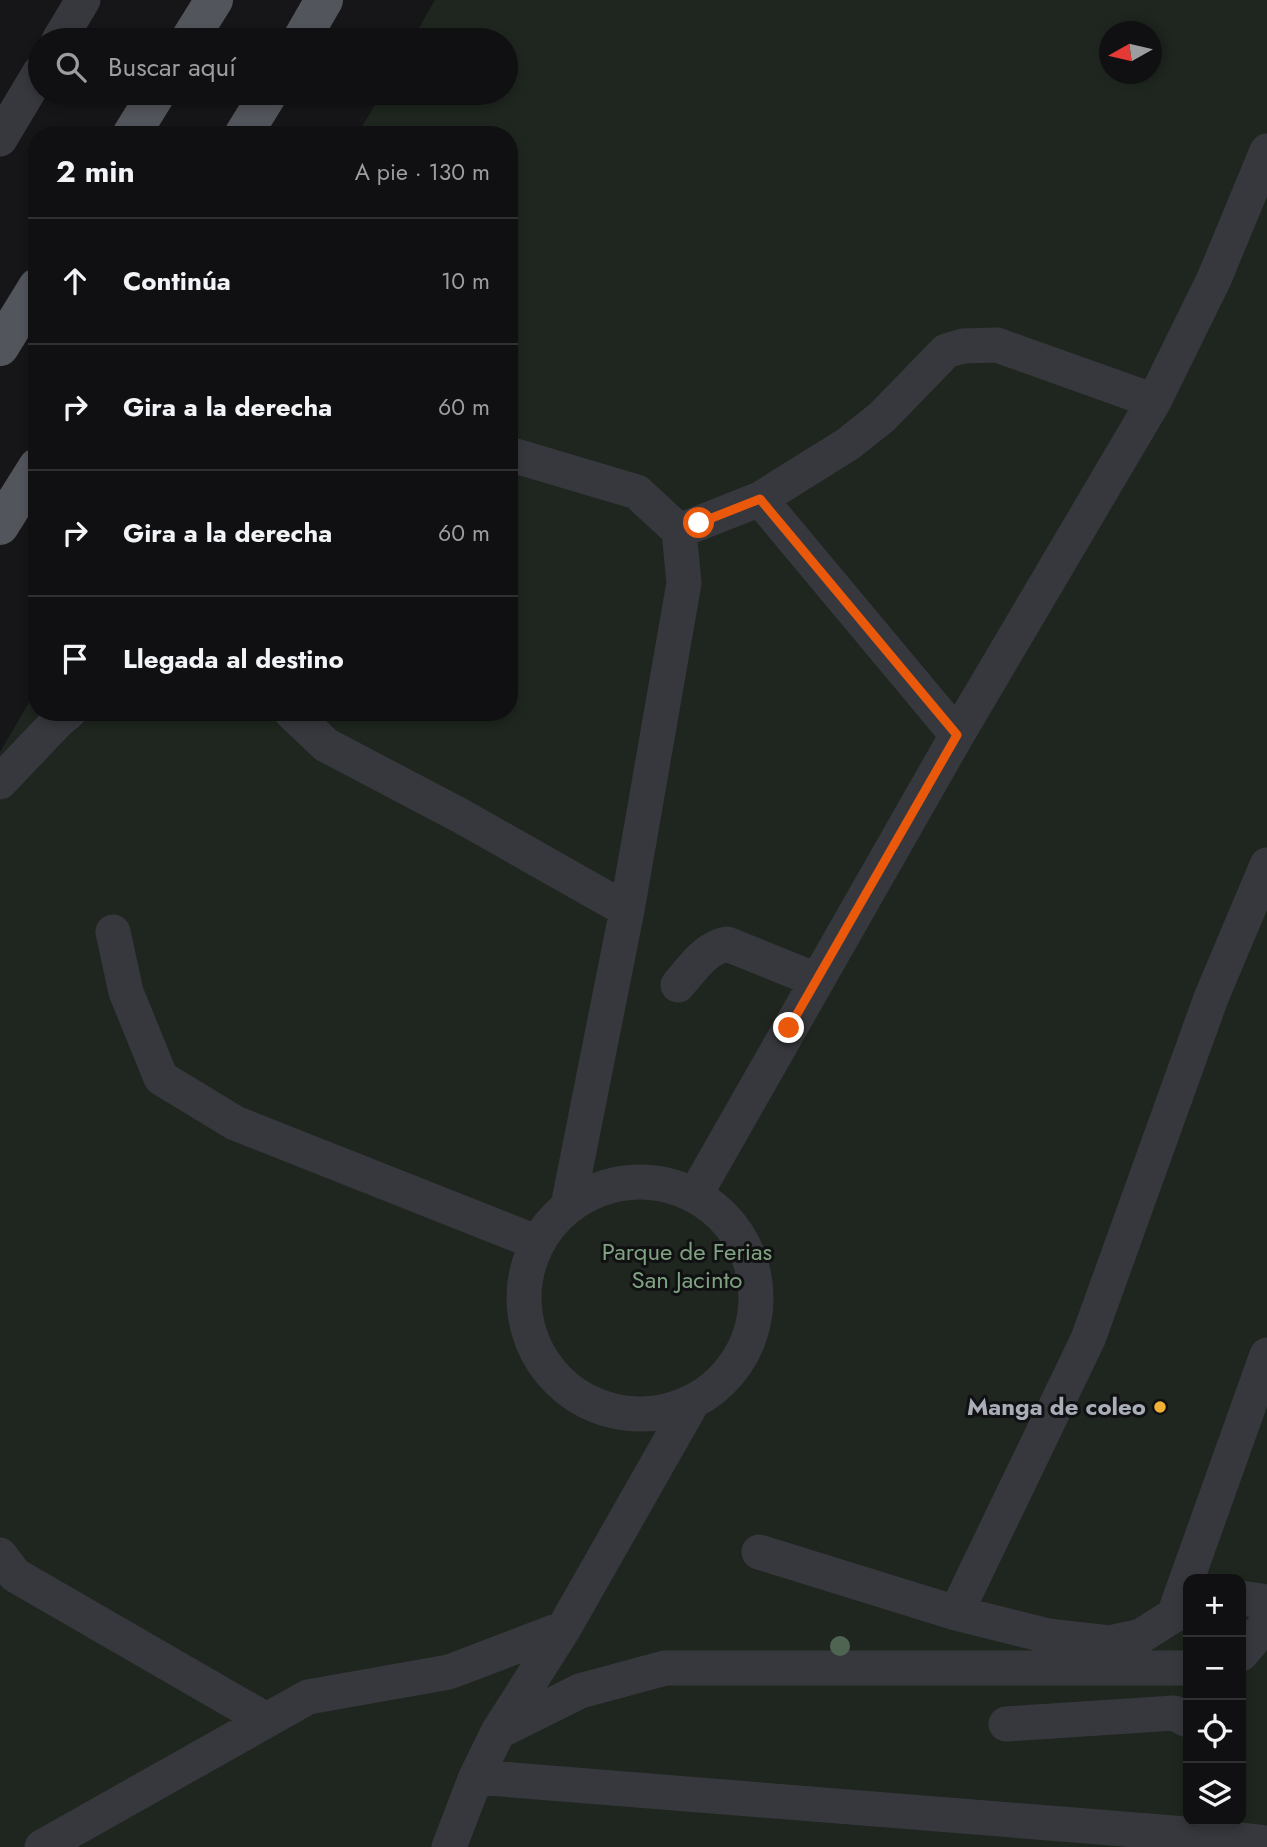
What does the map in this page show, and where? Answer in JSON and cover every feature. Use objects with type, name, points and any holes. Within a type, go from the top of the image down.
[{"type":"main road","points":[[196,28],[214,0]]},
{"type":"main road","points":[[308,28],[324,0]]},
{"type":"main road","points":[[136,126],[149,105]]},
{"type":"main road","points":[[249,126],[262,105]]},
{"type":"main road","points":[[0,347],[28,302]]},
{"type":"main road","points":[[0,526],[28,481]]},
{"type":"street","points":[[66,28],[83,0]]},
{"type":"street","points":[[0,139],[28,92]]},
{"type":"street","points":[[695,1195],[957,735],[1154,401],[1214,279],[1267,151]]},
{"type":"street","points":[[679,531],[760,499],[848,444],[882,417],[946,351],[963,346],[997,345],[1154,401]]},
{"type":"street","points":[[518,457],[637,492],[679,531],[684,583],[627,910],[568,1206]]},
{"type":"street","points":[[760,499],[957,735]]},
{"type":"street","points":[[0,782],[58,721]]},
{"type":"street","points":[[301,721],[326,745],[461,816],[627,910]]},
{"type":"street","points":[[956,1613],[1088,1339],[1211,998],[1267,864]]},
{"type":"street","points":[[113,932],[126,992],[161,1078],[235,1123],[538,1243]]},
{"type":"street","points":[[678,985],[707,953],[716,946],[727,944],[816,980]]},
{"type":"street","points":[[659,1182],[695,1195],[723,1216],[738,1235],[749,1257],[756,1281],[756,1305],[744,1353],[730,1373],[712,1390],[692,1403],[656,1413],[620,1413],[575,1395],[557,1379],[542,1360],[531,1338],[525,1314],[528,1265],[538,1243],[551,1223],[568,1206],[589,1192],[611,1184],[659,1182]]},
{"type":"street","points":[[759,1552],[956,1613],[1048,1636],[1109,1643],[1141,1636],[1181,1613],[1267,1355]]},
{"type":"street","points":[[449,1847],[476,1777],[498,1732],[564,1628],[692,1403]]},
{"type":"street","points":[[0,1555],[15,1575],[266,1720]]},
{"type":"street","points":[[1246,1599],[1267,1602]]},
{"type":"street","points":[[1246,1648],[1267,1623]]},
{"type":"street","points":[[42,1847],[308,1697],[449,1672],[564,1628]]},
{"type":"street","points":[[498,1732],[580,1691],[665,1668],[1183,1668]]},
{"type":"street","points":[[1006,1724],[1174,1713],[1183,1718]]},
{"type":"street","points":[[476,1777],[1198,1828],[1267,1843]]},
{"type":"green space","name":"Parque de Ferias San Jacinto","points":[[435,0],[1267,0],[1267,1847],[0,1847],[0,752],[28,704],[28,721],[518,721],[518,126],[362,126],[375,105],[518,105],[518,28],[419,28]]},
{"type":"place","name":"Manga de coleo","points":[[1160,1407]]},
{"type":"route","points":[[699,523],[760,499],[957,735],[789,1028]]}]
